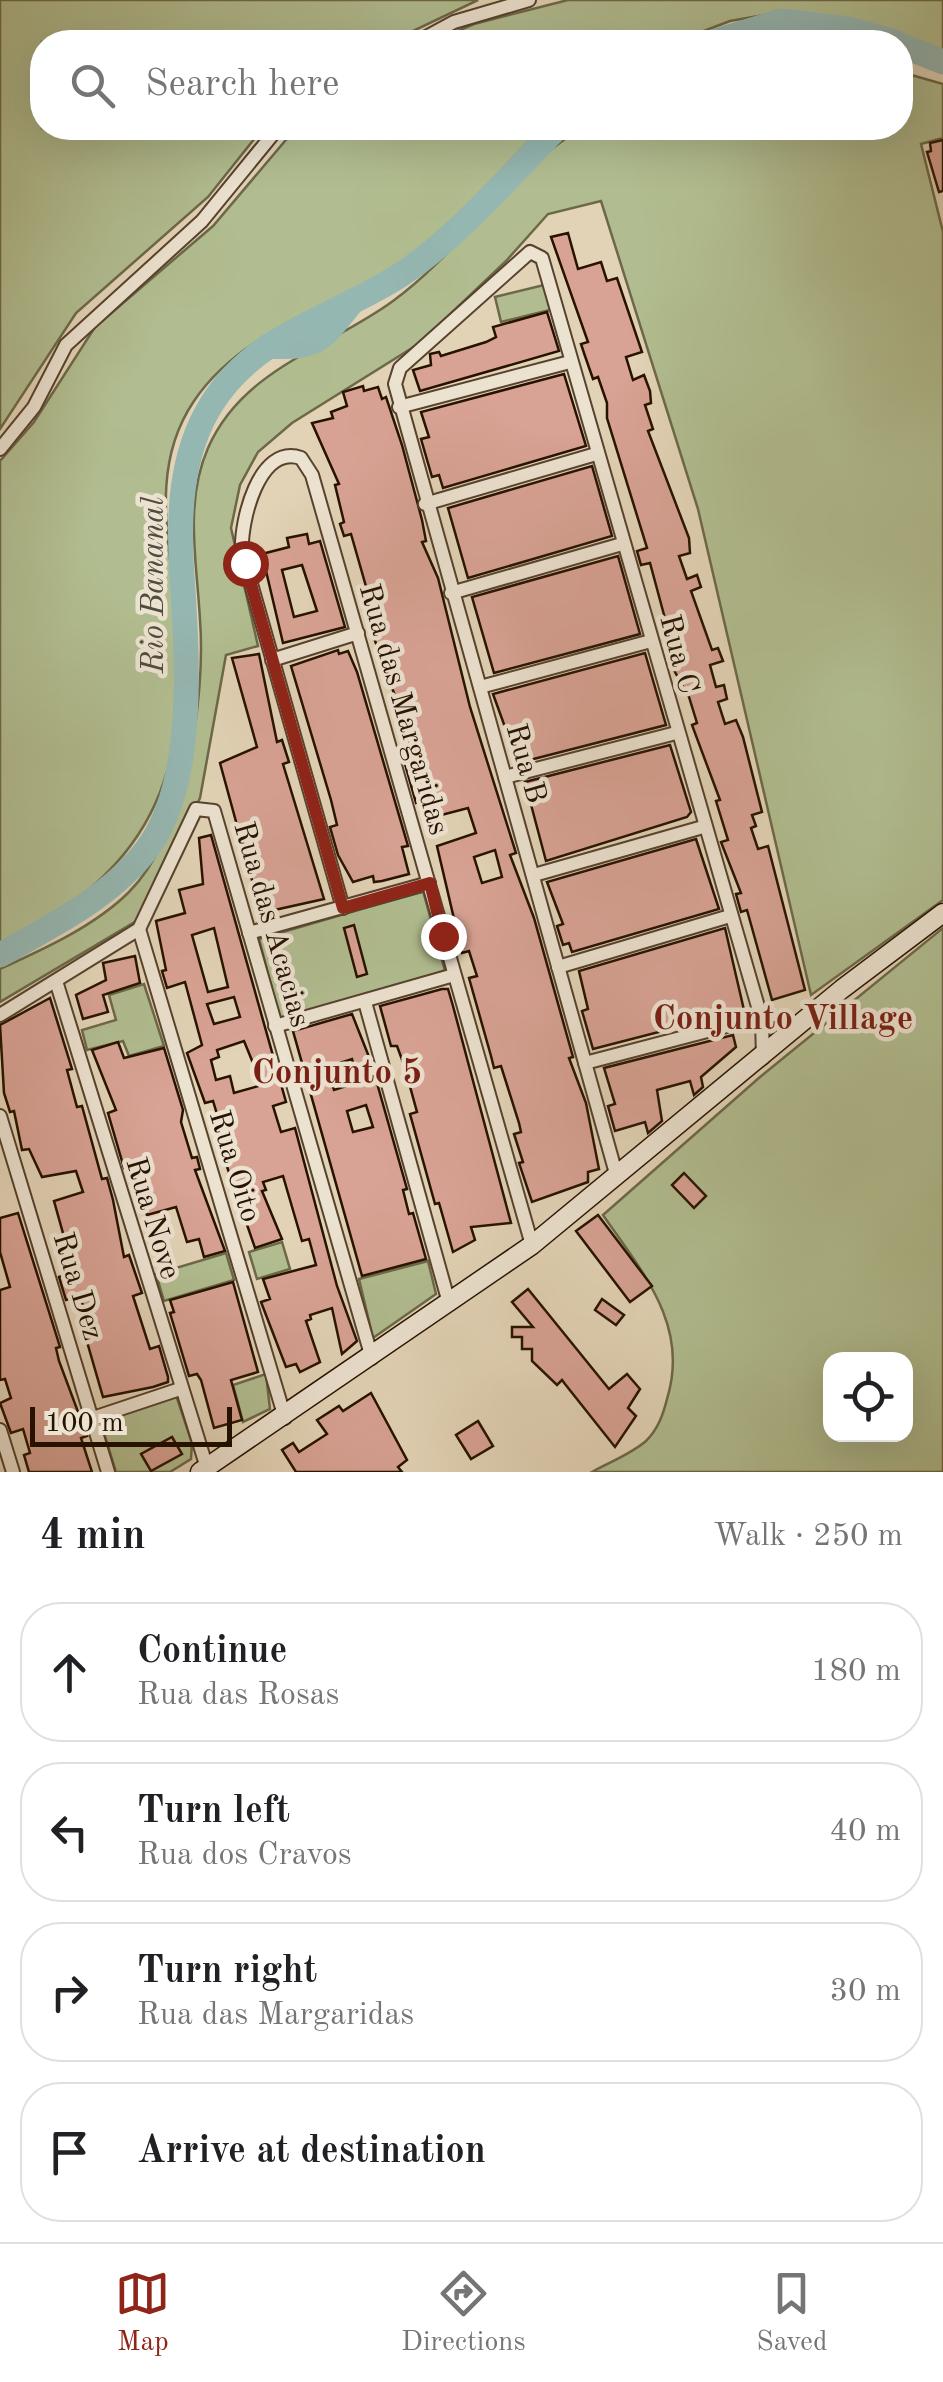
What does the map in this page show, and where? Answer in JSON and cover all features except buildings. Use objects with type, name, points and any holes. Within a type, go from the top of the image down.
[{"type":"main road","points":[[203,1470],[285,1418],[532,1245],[796,1028],[943,914]]},
{"type":"street","points":[[439,30],[529,0]]},
{"type":"street","points":[[0,449],[34,408],[66,345],[90,318],[152,270],[202,221],[268,140]]},
{"type":"street","name":"Rua C","points":[[404,365],[526,254],[540,253],[761,1018],[763,1058]]},
{"type":"street","points":[[400,407],[570,362]]},
{"type":"street","name":"Rua B","points":[[404,365],[396,377],[400,407],[425,504],[534,874],[617,1177]]},
{"type":"street","points":[[425,504],[596,454]]},
{"type":"street","name":"Rua das Margaridas","points":[[272,660],[242,552],[245,520],[272,462],[295,456],[306,462],[312,475],[532,1245]]},
{"type":"street","points":[[451,593],[622,544]]},
{"type":"street","points":[[343,908],[272,660],[358,633]]},
{"type":"street","points":[[480,687],[651,641]]},
{"type":"street","points":[[505,777],[676,733]]},
{"type":"street","name":"Rua das Acacias","points":[[139,929],[196,810],[206,807],[216,813],[372,1358]]},
{"type":"street","points":[[534,874],[704,827]]},
{"type":"street","points":[[250,933],[430,883]]},
{"type":"street","points":[[558,967],[730,916]]},
{"type":"street","points":[[0,1014],[139,929]]},
{"type":"street","name":"Rua Oito","points":[[139,929],[285,1418]]},
{"type":"street","points":[[275,1026],[454,976]]},
{"type":"street","name":"Rua Nove","points":[[56,981],[203,1470]]},
{"type":"street","points":[[365,1002],[449,1302]]},
{"type":"street","points":[[585,1063],[761,1018],[796,1028]]},
{"type":"street","name":"Rua Dez","points":[[0,1116],[108,1472]]},
{"type":"street","points":[[93,1418],[180,1390]]},
{"type":"street","points":[[0,1430],[13,1472]]},
{"type":"green space","points":[[0,0],[478,0],[415,30],[30,30],[30,140],[253,140],[208,197],[76,313],[0,429]]},
{"type":"green space","points":[[568,0],[943,0],[943,52],[913,41],[913,30],[884,30],[786,11],[730,21],[706,30],[460,30]]},
{"type":"green space","points":[[913,75],[943,84],[943,138],[921,144],[943,232],[943,900],[811,995],[698,509],[601,201],[548,214],[506,261],[420,343],[292,423],[258,452],[240,485],[231,528],[258,646],[226,655],[200,798],[138,920],[0,1002],[0,969],[68,936],[116,904],[149,867],[165,836],[188,763],[199,687],[196,490],[208,448],[223,421],[265,379],[368,318],[418,281],[531,166],[565,140],[913,140]]},
{"type":"green space","points":[[286,140],[531,140],[454,220],[415,253],[368,283],[260,339],[213,377],[194,401],[181,423],[168,470],[166,517],[179,653],[178,708],[170,758],[155,804],[132,844],[98,881],[55,914],[0,945],[0,461],[34,422],[95,327],[213,226]]},
{"type":"green space","points":[[544,285],[550,310],[501,322],[495,297]]},
{"type":"green space","points":[[423,891],[445,971],[280,1020],[259,939]]},
{"type":"green space","points":[[943,928],[943,1472],[592,1472],[634,1450],[650,1436],[664,1411],[672,1372],[672,1347],[658,1301],[603,1215],[760,1077]]},
{"type":"green space","points":[[144,984],[164,1046],[129,1056],[123,1041],[87,1050],[82,1030],[116,1020],[109,995]]},
{"type":"green space","points":[[282,1242],[290,1269],[257,1279],[249,1252]]},
{"type":"green space","points":[[226,1253],[234,1280],[164,1301],[156,1274]]},
{"type":"green space","points":[[428,1261],[436,1294],[373,1338],[359,1279]]},
{"type":"green space","points":[[266,1374],[270,1409],[243,1422],[233,1385]]},
{"type":"green space","points":[[176,1395],[192,1443],[191,1459],[170,1472],[116,1472],[100,1420]]},
{"type":"waterway","name":"Rio Bananal","points":[[752,30],[781,21],[853,30]]},
{"type":"waterway","name":"Rio Bananal","points":[[913,50],[943,62]]},
{"type":"waterway","name":"Rio Bananal","points":[[0,955],[79,909],[116,882],[147,849],[163,821],[174,789],[185,716],[180,531],[183,487],[193,444],[211,405],[229,380],[274,343],[377,289],[423,258],[464,223],[545,140]]},
{"type":"waterway","points":[[268,346],[310,343],[327,332],[353,301]]},
{"type":"district","name":"Conjunto Village","points":[[783,1017]]},
{"type":"district","name":"Conjunto 5","points":[[337,1071]]},
{"type":"route","points":[[245,563],[343,908],[430,883],[443,936]]}]
